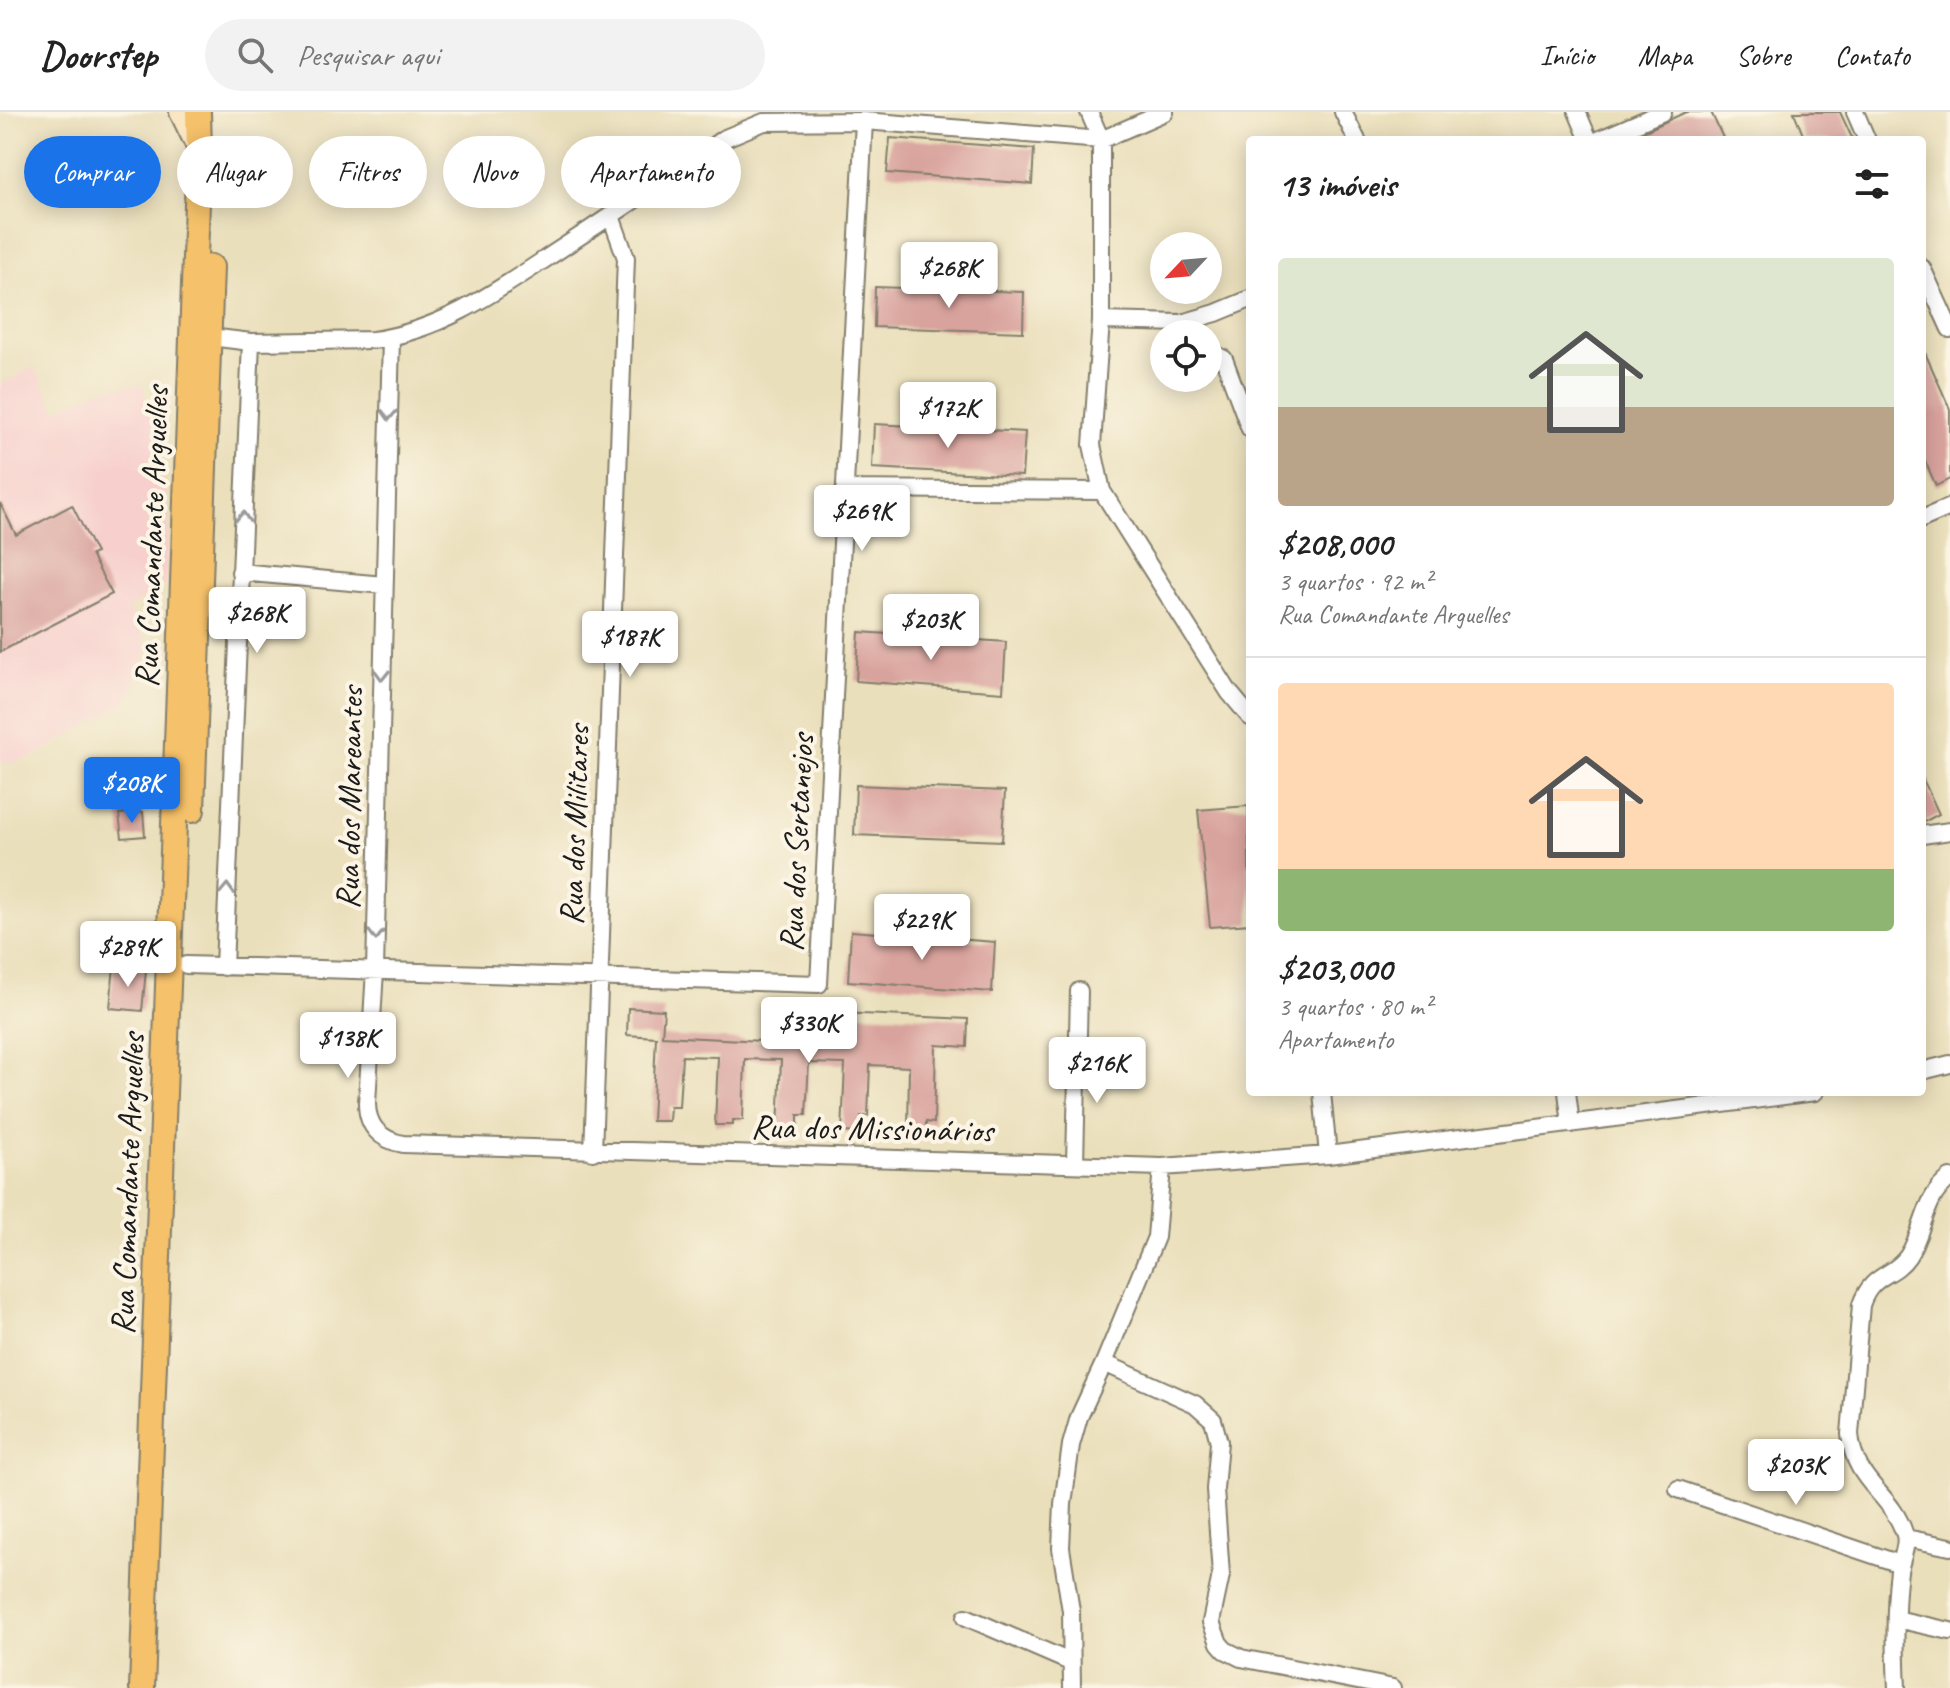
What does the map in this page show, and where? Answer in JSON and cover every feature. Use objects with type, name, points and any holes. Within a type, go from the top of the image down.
[{"type":"main road","name":"Rua Comandante Arguelles","points":[[181,112],[193,136]]},
{"type":"main road","points":[[198,112],[199,136]]},
{"type":"main road","name":"Rua Comandante Arguelles","points":[[157,1688],[210,337],[214,112]]},
{"type":"main road","name":"Rua Comandante Arguelles","points":[[142,1688],[197,208]]},
{"type":"street","points":[[1089,112],[1101,140],[1101,321],[1092,445],[1102,491],[1229,692],[1246,712]]},
{"type":"street","points":[[210,337],[251,342],[352,341],[391,338],[435,324],[488,296],[723,139],[764,122],[864,121],[1101,140],[1165,112]]},
{"type":"street","points":[[1343,112],[1355,136]]},
{"type":"street","points":[[1577,112],[1587,136]]},
{"type":"street","points":[[1607,136],[1663,112]]},
{"type":"street","points":[[1855,112],[1865,136]]},
{"type":"street","name":"Rua dos Sertanejos","points":[[186,965],[819,984],[864,121]]},
{"type":"street","name":"Rua dos Militares","points":[[593,1152],[626,258],[611,216]]},
{"type":"street","points":[[1926,277],[1950,329]]},
{"type":"street","points":[[1205,320],[1246,301]]},
{"type":"street","points":[[1101,321],[1150,326]]},
{"type":"street","name":"Rua dos Mareantes","points":[[391,338],[375,970],[367,1112],[374,1129],[381,1136],[403,1144]]},
{"type":"street","points":[[224,967],[251,342]]},
{"type":"street","points":[[1222,358],[1246,418]]},
{"type":"street","points":[[845,489],[1102,491]]},
{"type":"street","points":[[1926,517],[1950,507]]},
{"type":"street","points":[[240,572],[384,585]]},
{"type":"street","points":[[1926,834],[1950,831]]},
{"type":"street","points":[[1075,1163],[1079,991]]},
{"type":"street","points":[[1926,1070],[1950,1064]]},
{"type":"street","points":[[1322,1096],[1328,1155]]},
{"type":"street","points":[[1568,1096],[1571,1124]]},
{"type":"street","name":"Rua dos Missionários","points":[[403,1144],[1162,1167],[1328,1155],[1784,1096]]},
{"type":"street","points":[[1072,1688],[1071,1611],[1061,1548],[1071,1445],[1079,1417],[1156,1237],[1162,1167]]},
{"type":"street","points":[[1897,1688],[1896,1595],[1906,1538],[1889,1504],[1860,1471],[1851,1450],[1861,1305],[1872,1284],[1901,1265],[1908,1256],[1927,1207],[1942,1184],[1950,1178]]},
{"type":"street","points":[[1104,1363],[1195,1404],[1213,1420],[1219,1442],[1215,1489],[1221,1575],[1211,1622],[1213,1632],[1225,1650],[1241,1658],[1393,1688]]},
{"type":"street","points":[[1678,1489],[1900,1564]]},
{"type":"street","points":[[1906,1538],[1950,1547]]},
{"type":"street","points":[[966,1617],[1070,1662]]},
{"type":"street","points":[[1896,1619],[1950,1631]]},
{"type":"shaded area","points":[[34,366],[56,410],[99,389],[142,385],[159,443],[169,513],[166,584],[129,608],[148,649],[127,701],[32,757],[6,764],[0,760],[0,385]]},
{"type":"building","points":[[1686,112],[1711,112],[1722,136],[1635,136]]},
{"type":"building","points":[[1794,112],[1840,112],[1851,136],[1803,136]]},
{"type":"building","points":[[890,138],[1034,149],[1032,184],[887,173]]},
{"type":"building","points":[[875,287],[1024,292],[1023,332],[874,327]]},
{"type":"building","points":[[1926,355],[1950,409],[1950,479],[1936,486],[1926,463]]},
{"type":"building","points":[[874,424],[1025,432],[1022,476],[872,468]]},
{"type":"building","points":[[0,503],[16,535],[72,505],[96,553],[91,555],[112,594],[0,652]]},
{"type":"building","points":[[859,632],[1006,642],[1003,692],[856,681]]},
{"type":"building","points":[[856,785],[1005,791],[1002,841],[854,835]]},
{"type":"building","points":[[1926,786],[1939,814],[1926,821]]},
{"type":"building","points":[[1246,806],[1246,924],[1210,927],[1198,810]]},
{"type":"building","points":[[143,812],[145,836],[122,838],[119,814]]},
{"type":"building","points":[[851,931],[995,942],[992,992],[848,981]]},
{"type":"building","points":[[114,966],[146,970],[142,1011],[110,1008]]},
{"type":"building","points":[[628,1008],[664,1010],[662,1036],[840,1045],[841,1013],[968,1019],[967,1047],[936,1045],[934,1123],[926,1122],[926,1134],[908,1133],[909,1067],[870,1065],[868,1116],[861,1116],[860,1133],[842,1132],[845,1064],[809,1063],[806,1115],[798,1115],[798,1130],[778,1129],[781,1060],[745,1059],[743,1120],[733,1120],[733,1125],[715,1125],[718,1057],[682,1056],[679,1107],[670,1107],[669,1121],[652,1121],[656,1037],[627,1035]]}]
